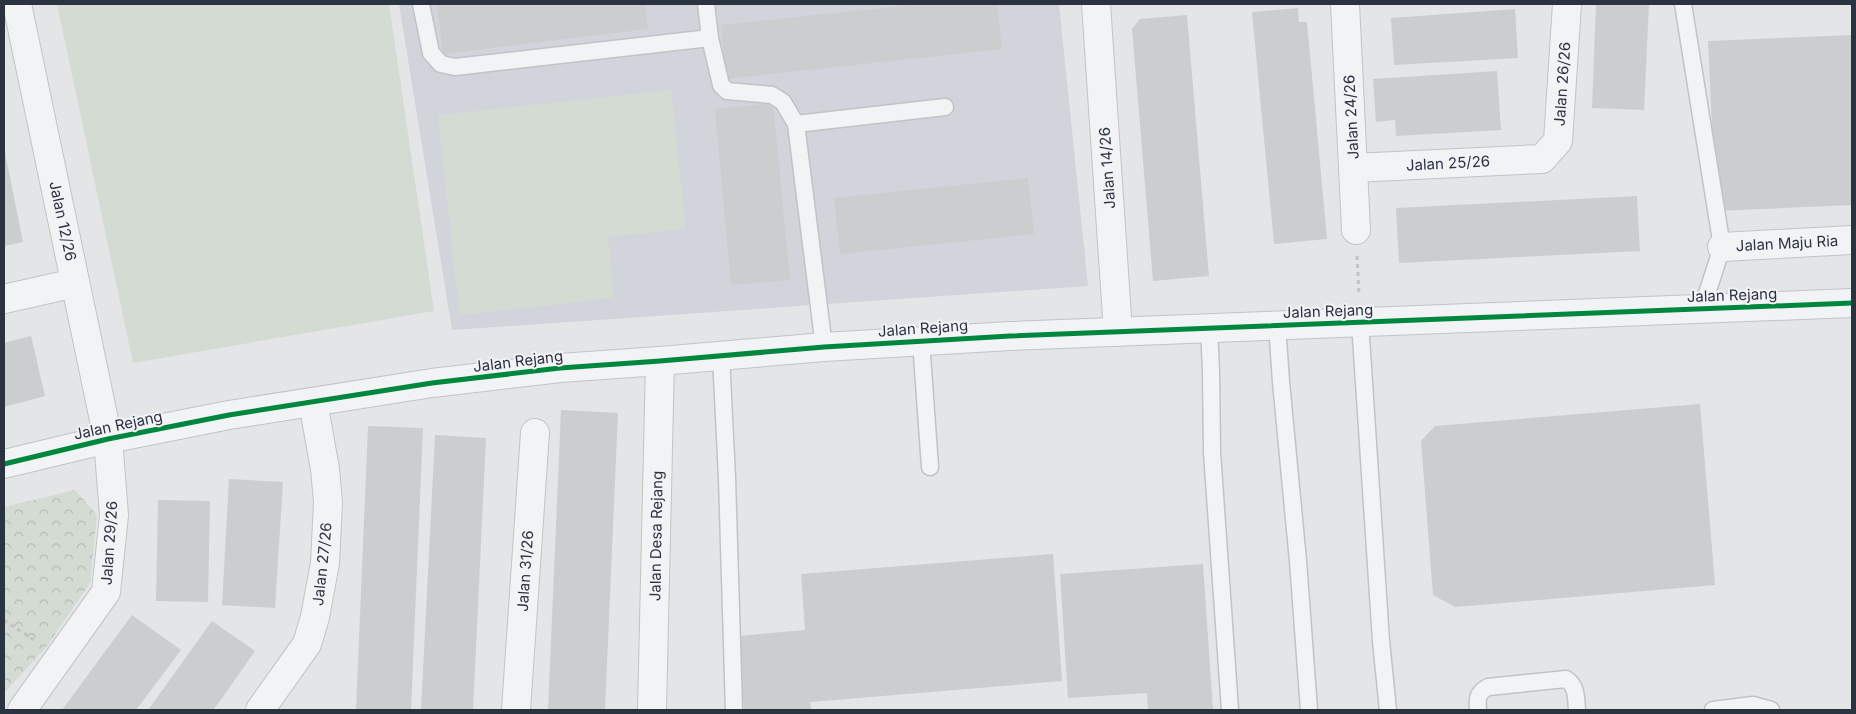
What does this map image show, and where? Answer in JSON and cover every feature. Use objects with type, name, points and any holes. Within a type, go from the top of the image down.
[{"type":"street","name":"Jalan 12/26","points":[[17,4],[108,439]]},
{"type":"street","name":"Jalan 14/26","points":[[1096,4],[1118,332]]},
{"type":"street","name":"Jalan 24/26","points":[[1345,4],[1356,230]]},
{"type":"street","name":"Jalan 26/26","points":[[1542,159],[1558,141],[1567,4]]},
{"type":"street","name":"Jalan 25/26","points":[[1353,168],[1542,159]]},
{"type":"street","name":"Jalan Maju Ria","points":[[1722,247],[1852,240]]},
{"type":"street","points":[[4,299],[75,282]]},
{"type":"street","name":"Jalan Rejang","points":[[4,464],[108,439],[229,415],[432,384],[560,368],[921,341],[1852,303]]},
{"type":"street","name":"Jalan Desa Rejang","points":[[652,710],[660,361]]},
{"type":"street","name":"Jalan 27/26","points":[[260,710],[308,644],[316,617],[323,572],[328,502],[325,469],[313,402]]},
{"type":"street","name":"Jalan 31/26","points":[[516,710],[535,433]]},
{"type":"street","name":"Jalan 29/26","points":[[22,710],[106,592],[114,515],[108,439]]},
{"type":"lane","points":[[421,4],[430,53],[441,64],[455,67],[710,38]]},
{"type":"lane","points":[[706,4],[710,38],[721,84],[727,91],[772,95],[783,102],[796,124],[824,347]]},
{"type":"lane","points":[[1683,4],[1722,247],[1702,309]]},
{"type":"lane","points":[[796,124],[946,107]]},
{"type":"lane","points":[[1360,322],[1381,641],[1388,710]]},
{"type":"lane","points":[[1277,326],[1309,710]]},
{"type":"lane","points":[[1209,328],[1212,452],[1230,710]]},
{"type":"lane","points":[[921,341],[930,467]]},
{"type":"lane","points":[[721,356],[727,478],[734,710]]},
{"type":"lane","points":[[1478,710],[1477,699],[1480,691],[1488,687],[1566,679],[1572,683],[1575,690],[1577,710]]},
{"type":"lane","points":[[1713,710],[1753,706],[1771,710]]},
{"type":"path","points":[[1356,230],[1360,322]]},
{"type":"path","points":[[4,620],[59,656]]},
{"type":"shaded area","points":[[399,4],[1059,4],[1088,286],[452,330]]},
{"type":"green space","points":[[57,4],[389,4],[434,311],[133,363]]},
{"type":"green space","points":[[671,90],[686,229],[608,237],[614,298],[459,315],[438,115]]},
{"type":"green space","points":[[75,490],[97,515],[90,583],[47,646],[4,693],[4,507]]},
{"type":"building","points":[[437,4],[645,4],[648,29],[443,54]]},
{"type":"building","points":[[920,4],[997,4],[1002,49],[726,79],[721,25]]},
{"type":"building","points":[[1596,4],[1649,4],[1644,110],[1592,108]]},
{"type":"building","points":[[1298,8],[1299,22],[1307,22],[1327,239],[1274,244],[1252,12]]},
{"type":"building","points":[[1515,9],[1518,58],[1394,65],[1391,18]]},
{"type":"building","points":[[1187,15],[1209,276],[1153,281],[1132,29],[1140,19]]},
{"type":"building","points":[[1852,35],[1852,205],[1716,211],[1708,41]]},
{"type":"building","points":[[1497,71],[1501,130],[1396,136],[1395,120],[1376,122],[1373,79]]},
{"type":"building","points":[[773,103],[790,280],[731,285],[715,109]]},
{"type":"building","points":[[4,148],[23,242],[4,246]]},
{"type":"building","points":[[1028,178],[1034,234],[840,254],[834,198]]},
{"type":"building","points":[[1637,196],[1640,251],[1399,263],[1396,208]]},
{"type":"building","points":[[31,336],[45,396],[4,407],[4,343]]},
{"type":"building","points":[[1700,404],[1715,585],[1455,607],[1433,595],[1421,441],[1435,426]]},
{"type":"building","points":[[561,410],[618,413],[605,710],[548,710]]},
{"type":"building","points":[[368,426],[423,428],[411,710],[356,710]]},
{"type":"building","points":[[435,435],[486,438],[473,710],[421,710]]},
{"type":"building","points":[[229,479],[283,482],[275,608],[222,605]]},
{"type":"building","points":[[158,500],[210,501],[208,602],[156,601]]},
{"type":"building","points":[[1053,554],[1062,681],[810,702],[811,710],[744,710],[738,636],[805,630],[801,574]]},
{"type":"building","points":[[1203,564],[1213,710],[1148,710],[1147,693],[1068,698],[1060,574]]},
{"type":"building","points":[[132,615],[181,650],[136,710],[62,710]]},
{"type":"building","points":[[212,621],[255,651],[220,701],[213,710],[148,710]]},
{"type":"cycle path","points":[[4,464],[108,439],[229,415],[432,383],[560,368],[824,347],[1010,336],[1852,303]]}]
